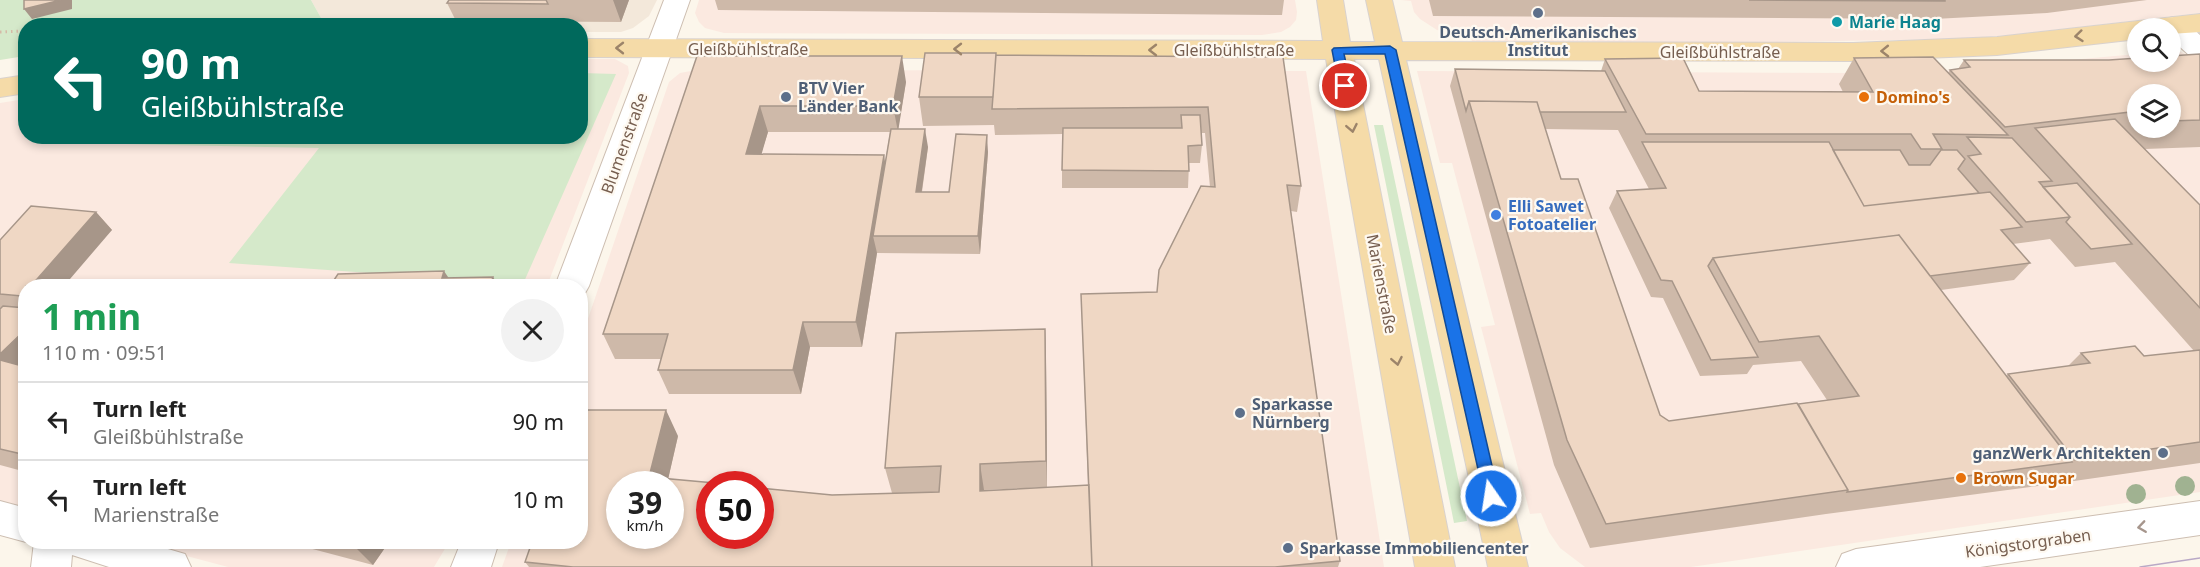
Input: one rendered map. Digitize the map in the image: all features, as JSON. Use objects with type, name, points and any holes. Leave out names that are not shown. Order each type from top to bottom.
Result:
[{"type":"main road","name":"Marienstraße","points":[[1330,0],[1435,567]]},
{"type":"main road","points":[[1379,0],[1508,567]]},
{"type":"main road","points":[[2181,25],[2200,23]]},
{"type":"main road","name":"Gleißbühlstraße","points":[[588,48],[1753,52],[1912,50],[1997,46],[2127,31]]},
{"type":"main road","points":[[0,88],[18,85]]},
{"type":"street","name":"Blumenstraße","points":[[575,279],[677,0]]},
{"type":"street","points":[[2181,39],[2200,50]]},
{"type":"street","points":[[0,518],[18,523]]},
{"type":"street","name":"Königstorgraben","points":[[1856,567],[2200,518]]},
{"type":"street","points":[[51,567],[52,549]]},
{"type":"street","points":[[108,549],[171,567]]},
{"type":"street","points":[[471,567],[477,549]]},
{"type":"path","points":[[0,32],[18,31]]},
{"type":"shaded area","points":[[311,0],[657,0],[649,16],[633,28],[621,32],[588,32],[588,18],[321,18]]},
{"type":"shaded area","points":[[699,0],[1295,0],[1297,12],[1296,20],[1290,27],[1281,32],[1262,35],[724,33],[705,28],[699,22],[695,13]]},
{"type":"shaded area","points":[[1401,0],[2200,0],[2200,13],[2157,18],[2127,18],[2127,21],[1956,39],[1727,43],[1472,41],[1470,36],[1437,30],[1420,19],[1414,12],[1411,1]]},
{"type":"shaded area","points":[[2181,52],[2200,60],[2200,492],[1691,567],[1585,567],[1560,548],[1549,532],[1541,513],[1530,514],[1481,327],[1495,325],[1452,163],[1440,163],[1417,71],[1861,73],[1959,70],[2127,55],[2127,72],[2181,72]]},
{"type":"shaded area","points":[[588,59],[615,59],[628,66],[629,73],[550,279],[18,279],[18,509],[0,504],[0,103],[18,100],[18,144],[588,144]]},
{"type":"shaded area","points":[[696,70],[1306,71],[1384,567],[502,567],[508,549],[588,549],[588,319],[669,82],[680,73]]},
{"type":"shaded area","points":[[160,549],[445,549],[434,567],[228,567]]},
{"type":"green space","points":[[0,0],[311,0],[321,18],[18,18],[18,57],[0,60]]},
{"type":"green space","points":[[588,73],[616,74],[588,137]]},
{"type":"green space","points":[[1374,125],[1383,125],[1467,521],[1454,523]]},
{"type":"green space","points":[[125,144],[585,144],[525,279],[453,279],[229,263],[319,148]]},
{"type":"building","points":[[24,0],[61,0],[24,9]]},
{"type":"building","points":[[449,0],[546,0],[548,4],[447,3]]},
{"type":"building","points":[[1749,0],[1945,0],[1945,1]]},
{"type":"building","points":[[925,53],[996,53],[993,97],[919,97]]},
{"type":"building","points":[[2200,54],[2200,120],[2181,121],[2181,84],[2127,84],[2127,112],[2005,127],[1950,70],[1970,67],[1964,60],[2127,59],[2127,72],[2181,72],[2181,55]]},
{"type":"building","points":[[996,55],[1283,57],[1301,186],[1287,185],[1340,561],[1275,567],[1092,567],[1081,294],[1157,292],[1159,270],[1201,186],[1215,187],[1208,107],[992,109]]},
{"type":"building","points":[[697,56],[902,56],[893,106],[760,106],[746,154],[884,155],[856,322],[803,322],[793,370],[658,370],[668,334],[603,334]]},
{"type":"building","points":[[1933,57],[2008,135],[1933,134],[1942,149],[1921,149],[1911,134],[1646,134],[1605,59],[1683,58],[1699,91],[1873,92],[1854,58]]},
{"type":"building","points":[[1455,69],[1605,71],[1626,112],[1540,112],[1537,102],[1469,101],[1466,111]]},
{"type":"building","points":[[1469,101],[1537,102],[1561,179],[1578,179],[1660,415],[1669,421],[1797,403],[1848,490],[1606,524],[1567,440]]},
{"type":"building","points":[[1181,115],[1200,115],[1202,145],[1188,146],[1189,171],[1062,170],[1063,128],[1182,128]]},
{"type":"building","points":[[2115,119],[2127,131],[2127,138],[2134,138],[2200,205],[2200,308],[2035,128]]},
{"type":"building","points":[[891,129],[925,129],[916,192],[949,192],[956,134],[987,135],[978,236],[873,236]]},
{"type":"building","points":[[1967,137],[2012,138],[2052,181],[2039,182],[2070,217],[2026,222],[1968,156],[1981,154]]},
{"type":"building","points":[[1642,142],[1829,142],[1864,206],[1990,192],[2022,227],[2001,230],[2030,263],[1930,276],[1899,235],[1713,258],[1708,266],[1758,357],[1711,360],[1672,281],[1661,280],[1617,191],[1666,188]]},
{"type":"building","points":[[1833,150],[1900,150],[1909,165],[1930,165],[1941,150],[1957,150],[1965,159],[1958,169],[1979,193],[1864,206]]},
{"type":"building","points":[[2077,183],[2132,244],[2091,249],[2066,222],[2070,217],[2043,187]]},
{"type":"building","points":[[31,206],[96,212],[37,279],[18,279],[18,296],[0,294],[0,240]]},
{"type":"building","points":[[1899,235],[2072,462],[1847,492],[1848,490],[1798,404],[1859,396],[1819,336],[1759,342],[1713,258]]},
{"type":"building","points":[[444,271],[442,278],[493,277],[492,279],[335,279],[338,274]]},
{"type":"building","points":[[3,306],[18,307],[18,337],[0,354],[0,309]]},
{"type":"building","points":[[1045,329],[1046,461],[980,464],[980,491],[1089,485],[1092,567],[573,567],[525,562],[530,549],[588,549],[588,410],[666,410],[651,471],[606,471],[606,549],[684,549],[684,480],[696,481],[696,549],[774,549],[774,489],[832,495],[939,492],[941,466],[885,468],[896,333]]},
{"type":"building","points":[[2135,346],[2144,356],[2200,350],[2200,442],[2075,460],[2008,374],[2090,363],[2081,353]]},
{"type":"building","points":[[0,360],[18,365],[18,453],[0,449]]},
{"type":"tram line","points":[[2140,567],[2200,558]]},
{"type":"place","name":"Deutsch-Amerikanisches Institut","points":[[1538,13]]},
{"type":"place","name":"Marie Haag","points":[[1837,22]]},
{"type":"place","name":"BTV Vier Länder Bank","points":[[786,97]]},
{"type":"place","name":"Domino's","points":[[1864,97]]},
{"type":"place","name":"Elli Sawet Fotoatelier","points":[[1496,215]]},
{"type":"place","name":"Sparkasse Nürnberg","points":[[1240,413]]},
{"type":"place","name":"ganzWerk Architekten","points":[[2163,453]]},
{"type":"place","name":"Brown Sugar","points":[[1961,478]]},
{"type":"place","name":"Sparkasse Immobiliencenter","points":[[1288,548]]},
{"type":"route","points":[[1345,86],[1338,50],[1390,50],[1491,496]]}]
